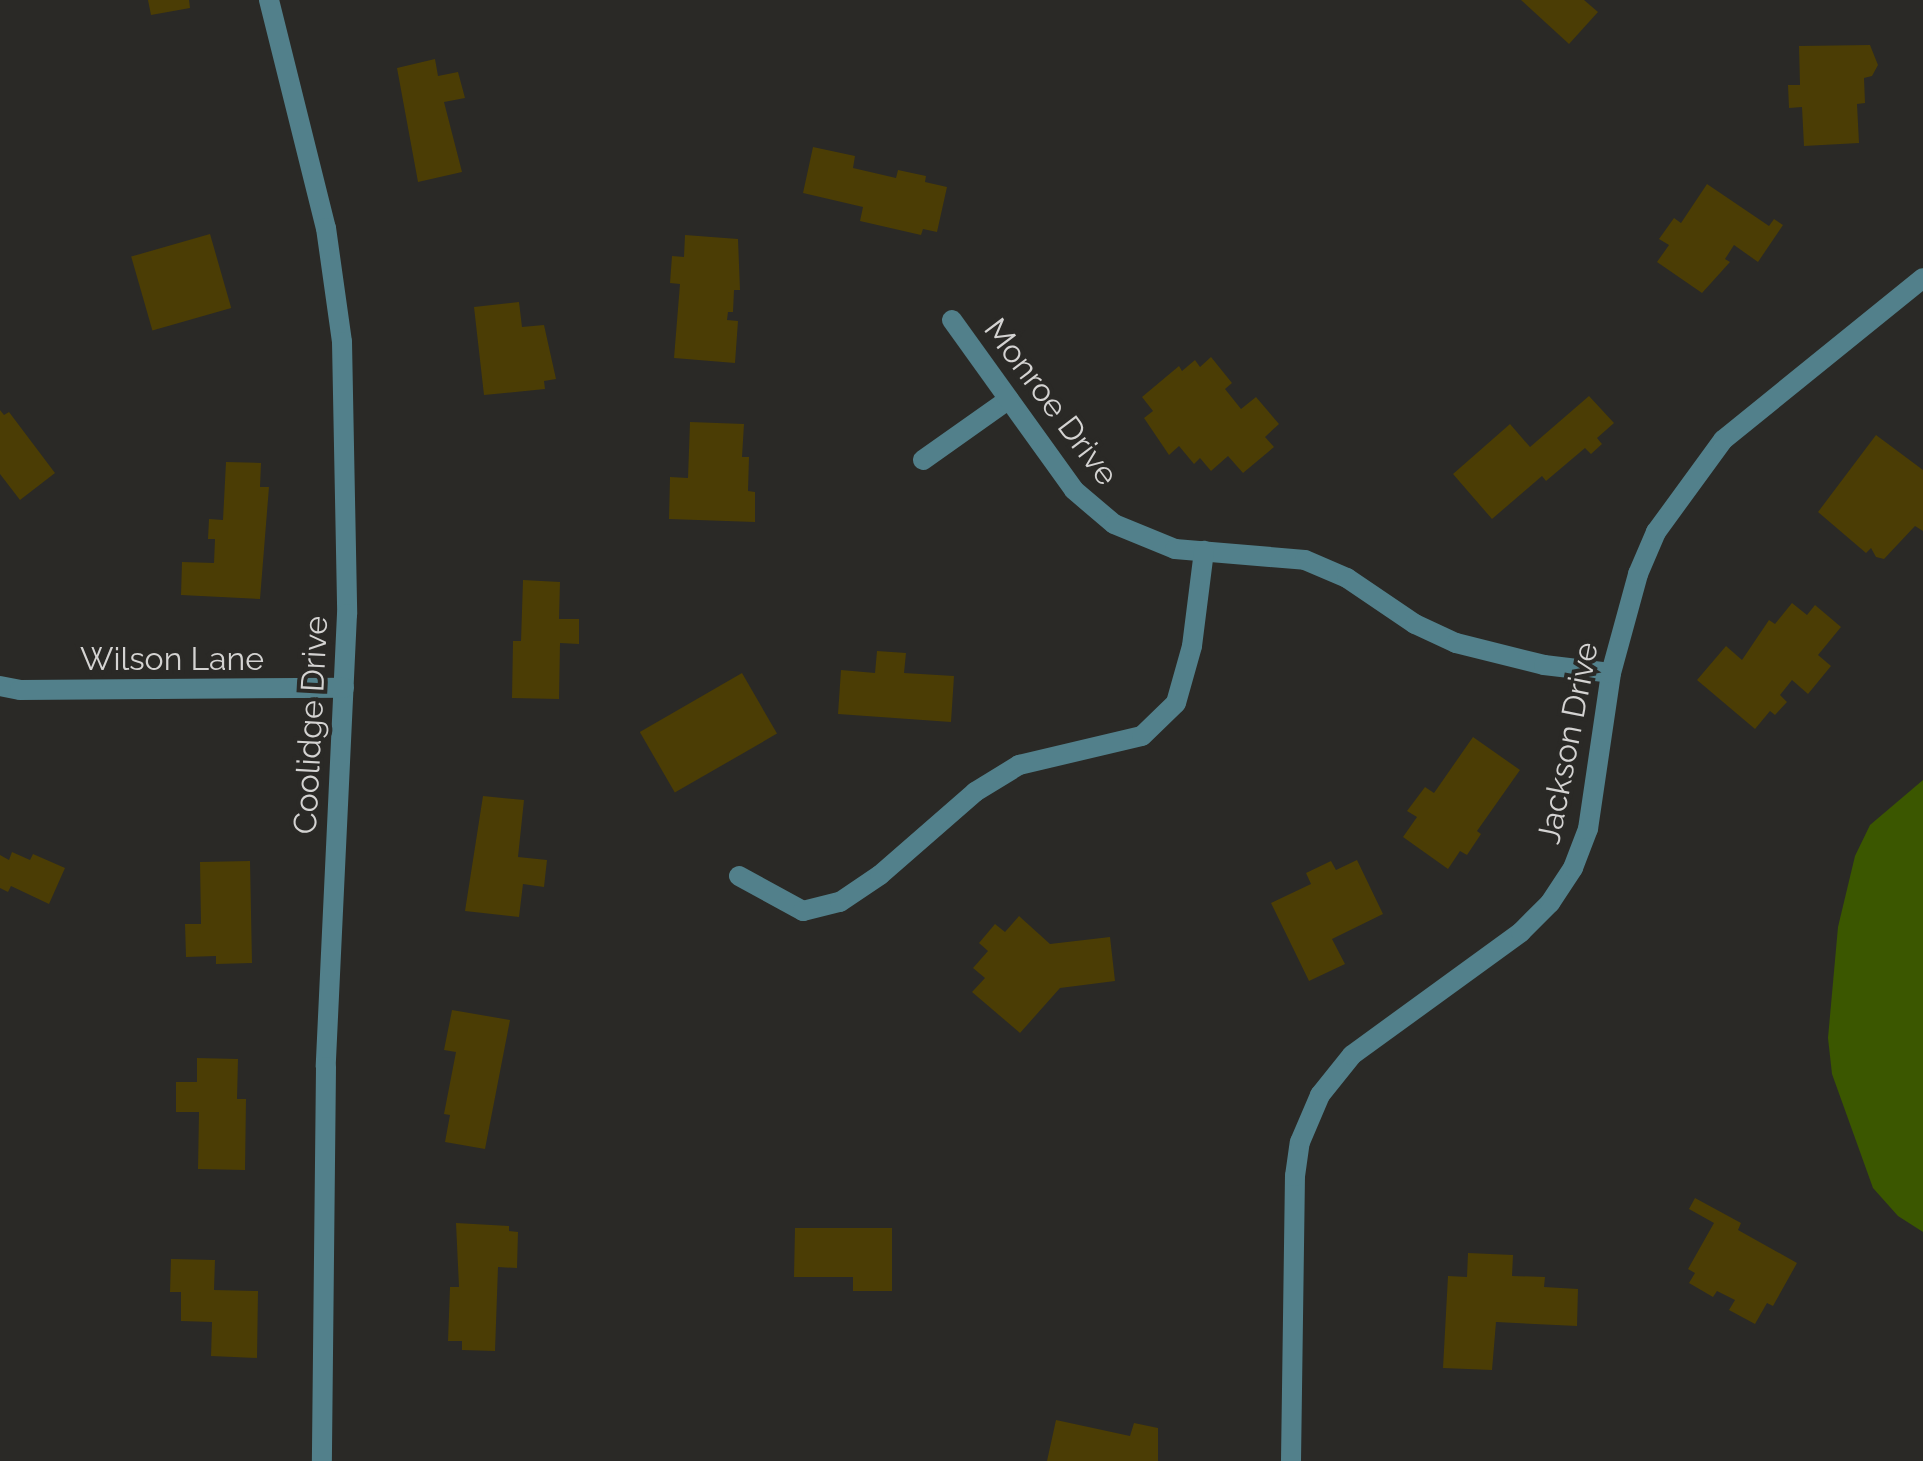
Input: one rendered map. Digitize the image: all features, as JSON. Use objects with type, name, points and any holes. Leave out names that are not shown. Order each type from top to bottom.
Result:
[{"type":"street","name":"Coolidge Drive","points":[[269,0],[339,300],[347,614],[326,1067],[322,1461]]},
{"type":"street","name":"Jackson Drive","points":[[1291,1461],[1295,1176],[1300,1142],[1312,1110],[1352,1055],[1522,932],[1562,886],[1588,830],[1611,674],[1656,532],[1695,474],[1759,408],[1923,278]]},
{"type":"street","name":"Monroe Drive","points":[[952,320],[1090,508],[1138,536],[1174,549],[1305,560],[1347,578],[1415,624],[1456,644],[1611,674]]},
{"type":"street","points":[[923,460],[1008,399]]},
{"type":"street","points":[[739,876],[803,910],[840,902],[880,876],[975,792],[1019,765],[1142,736],[1176,703],[1192,646],[1204,550]]},
{"type":"street","name":"Wilson Lane","points":[[0,686],[20,690],[344,688]]},
{"type":"green space","points":[[1923,780],[1923,1232],[1898,1216],[1873,1188],[1832,1074],[1828,1038],[1838,927],[1855,856],[1870,825]]},
{"type":"building","points":[[148,0],[189,0],[190,8],[151,15]]},
{"type":"building","points":[[1521,0],[1584,0],[1598,12],[1569,44]]},
{"type":"building","points":[[1870,45],[1878,65],[1872,76],[1864,78],[1865,103],[1857,104],[1859,143],[1804,146],[1802,107],[1789,108],[1788,85],[1800,85],[1799,46]]},
{"type":"building","points":[[435,59],[438,76],[458,72],[465,98],[444,102],[462,172],[418,182],[397,68]]},
{"type":"building","points":[[813,147],[855,156],[853,168],[896,178],[898,170],[926,176],[925,182],[947,187],[937,232],[923,229],[921,235],[860,221],[863,207],[803,193]]},
{"type":"building","points":[[1707,184],[1769,226],[1774,219],[1783,225],[1758,262],[1734,245],[1725,259],[1730,262],[1702,293],[1657,262],[1669,245],[1659,239],[1674,218],[1681,223]]},
{"type":"building","points":[[210,234],[231,308],[152,331],[131,257]]},
{"type":"building","points":[[685,235],[738,239],[740,290],[734,290],[733,312],[728,312],[727,320],[738,321],[735,363],[674,358],[680,284],[670,283],[672,256],[684,257]]},
{"type":"building","points":[[519,302],[522,327],[544,325],[556,379],[544,381],[545,389],[484,395],[474,307]]},
{"type":"building","points":[[1211,357],[1232,383],[1225,389],[1241,409],[1256,397],[1279,424],[1265,437],[1274,447],[1243,473],[1228,456],[1211,471],[1200,458],[1194,464],[1179,446],[1169,455],[1144,418],[1153,411],[1142,397],[1179,366],[1182,371],[1195,360],[1200,367]]},
{"type":"building","points":[[1589,396],[1614,423],[1597,438],[1602,444],[1591,454],[1585,448],[1546,481],[1542,476],[1492,519],[1453,474],[1510,424],[1530,447]]},
{"type":"building","points":[[0,410],[4,415],[9,412],[55,473],[20,500],[0,474]]},
{"type":"building","points":[[690,422],[744,424],[742,457],[749,457],[748,491],[755,492],[755,522],[669,519],[670,477],[688,478]]},
{"type":"building","points":[[1876,435],[1923,470],[1923,531],[1915,526],[1884,559],[1876,557],[1871,548],[1866,553],[1818,512]]},
{"type":"building","points":[[226,462],[261,463],[260,487],[269,487],[260,599],[181,595],[182,562],[214,563],[215,539],[208,539],[209,519],[223,520]]},
{"type":"building","points":[[523,580],[560,582],[559,619],[579,619],[579,644],[560,643],[559,699],[512,698],[513,641],[521,641]]},
{"type":"building","points":[[1792,603],[1807,615],[1815,605],[1841,627],[1818,655],[1831,666],[1808,694],[1792,680],[1780,695],[1787,702],[1775,715],[1770,711],[1755,729],[1697,680],[1726,646],[1742,660],[1769,620],[1775,624]]},
{"type":"building","points":[[877,651],[906,653],[904,673],[954,676],[951,722],[838,714],[841,670],[875,673]]},
{"type":"building","points":[[742,673],[777,734],[675,793],[640,732]]},
{"type":"building","points":[[1473,737],[1520,770],[1477,831],[1481,834],[1467,855],[1460,851],[1448,869],[1403,837],[1417,817],[1407,811],[1425,787],[1434,793]]},
{"type":"building","points":[[483,796],[524,800],[518,857],[547,860],[544,887],[523,884],[519,917],[465,911]]},
{"type":"building","points":[[12,852],[30,860],[33,854],[65,868],[49,904],[11,886],[8,892],[0,888],[0,855],[9,860]]},
{"type":"building","points":[[1357,860],[1383,914],[1332,939],[1345,964],[1309,981],[1271,903],[1311,884],[1306,873],[1331,861],[1336,870]]},
{"type":"building","points":[[250,861],[252,963],[216,964],[216,956],[186,957],[185,924],[201,924],[200,862]]},
{"type":"building","points":[[1019,916],[1050,944],[1110,937],[1115,981],[1060,988],[1020,1033],[972,992],[985,978],[973,968],[988,951],[979,943],[995,924],[1005,932]]},
{"type":"building","points":[[452,1010],[510,1020],[485,1149],[445,1142],[450,1115],[444,1114],[456,1052],[444,1050]]},
{"type":"building","points":[[197,1058],[238,1059],[237,1099],[246,1099],[245,1170],[198,1169],[199,1112],[176,1112],[176,1082],[197,1082]]},
{"type":"building","points":[[1695,1198],[1741,1223],[1738,1230],[1797,1263],[1773,1306],[1767,1303],[1755,1324],[1729,1310],[1735,1300],[1717,1291],[1713,1297],[1689,1283],[1695,1273],[1688,1269],[1714,1223],[1689,1209]]},
{"type":"building","points":[[456,1223],[509,1226],[509,1231],[518,1232],[517,1268],[498,1267],[495,1351],[462,1350],[462,1341],[448,1341],[450,1287],[459,1287]]},
{"type":"building","points":[[795,1228],[892,1228],[892,1291],[853,1291],[853,1277],[794,1277]]},
{"type":"building","points":[[1468,1253],[1513,1255],[1512,1276],[1545,1277],[1544,1287],[1578,1289],[1577,1326],[1496,1322],[1492,1370],[1443,1368],[1448,1276],[1467,1277]]},
{"type":"building","points":[[171,1259],[215,1260],[214,1290],[258,1291],[257,1358],[211,1356],[212,1322],[181,1321],[181,1292],[170,1292]]},
{"type":"building","points":[[1056,1420],[1130,1436],[1134,1423],[1158,1428],[1158,1461],[1047,1461]]}]
